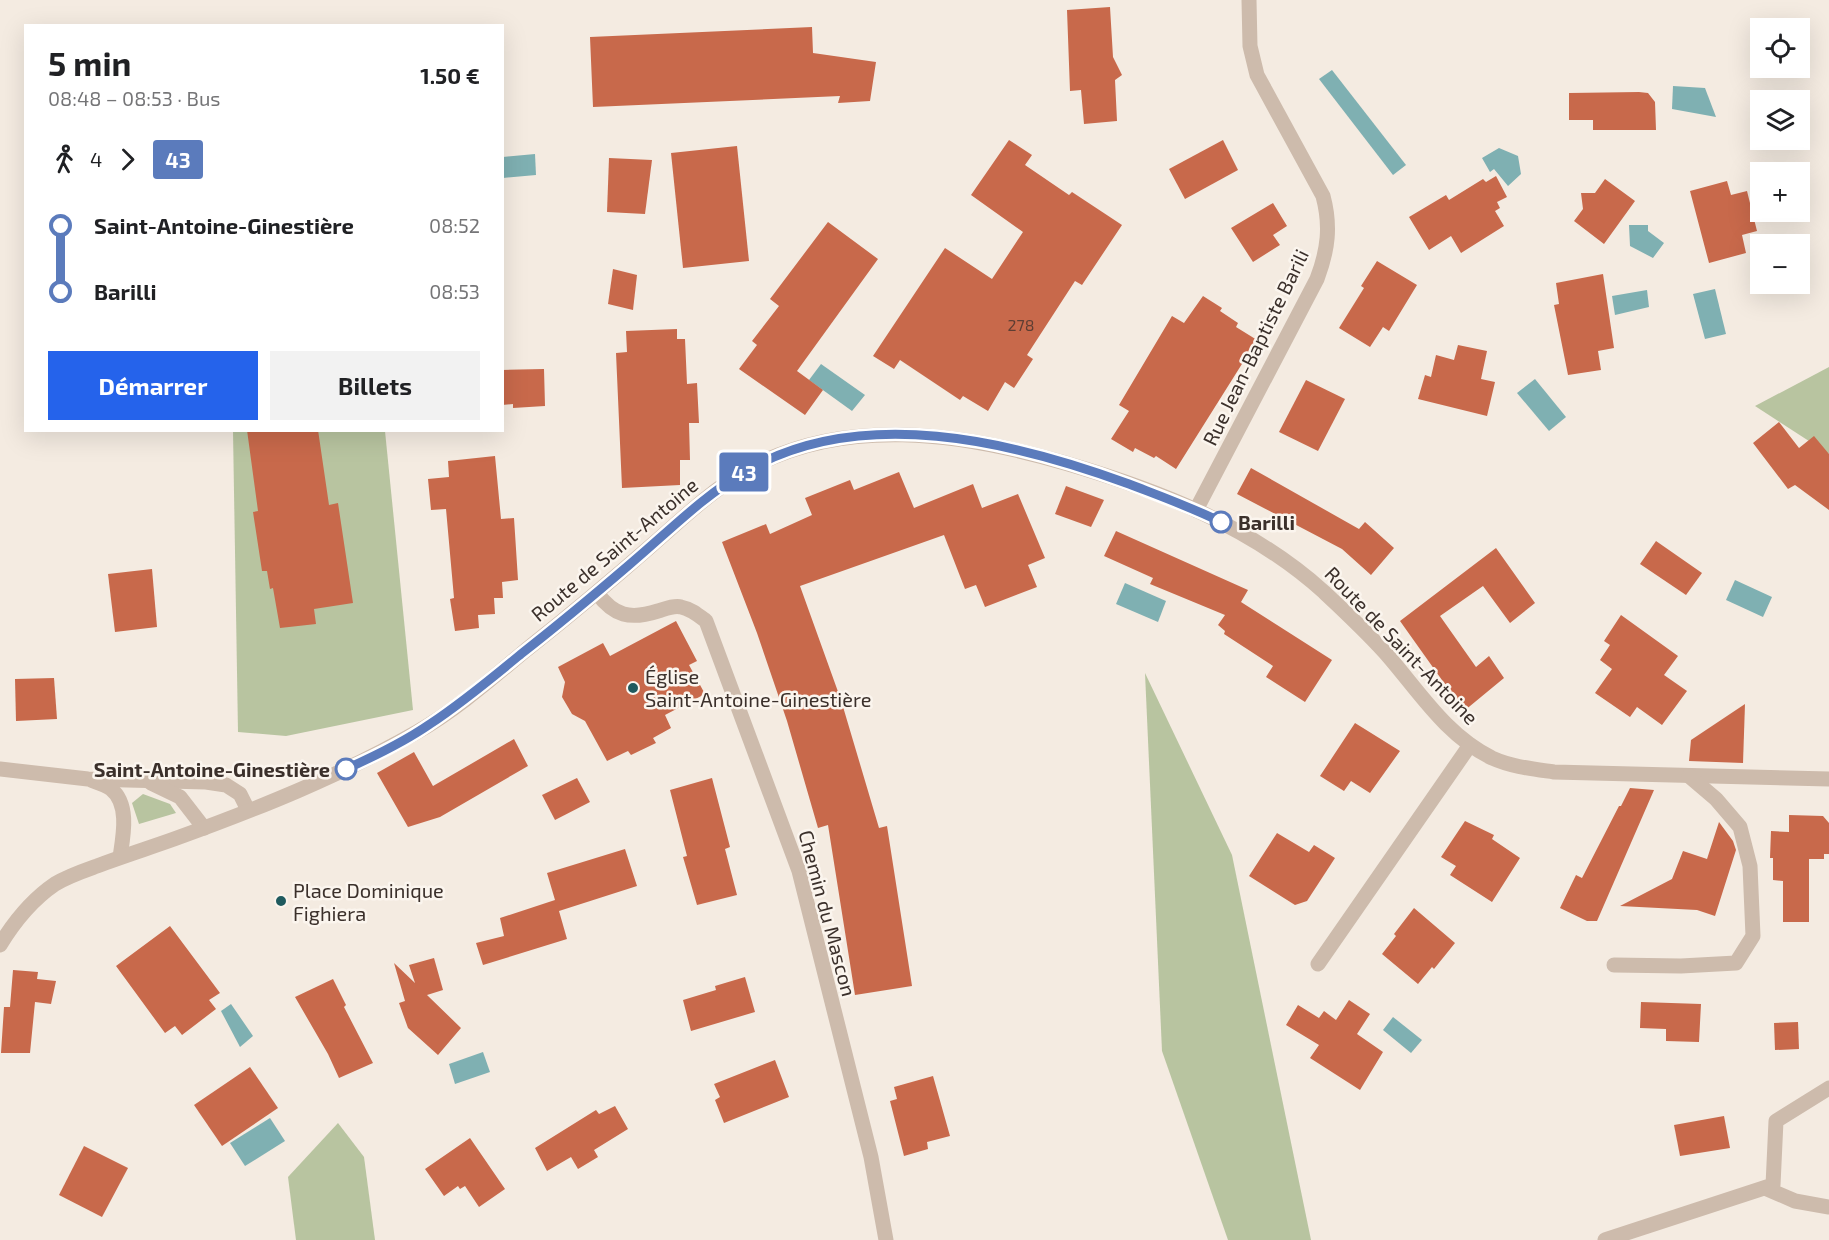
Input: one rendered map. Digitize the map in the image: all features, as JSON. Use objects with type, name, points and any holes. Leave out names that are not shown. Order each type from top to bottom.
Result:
[{"type":"street","name":"Rue Jean-Baptiste Barili","points":[[1196,510],[1317,279],[1325,257],[1328,216],[1323,196],[1257,75],[1250,46],[1249,0]]},
{"type":"street","name":"Route de Saint-Antoine","points":[[0,945],[34,902],[55,884],[120,857],[204,828],[341,772],[429,725],[478,689],[597,593],[715,491],[747,470],[774,457],[814,443],[852,437],[892,435],[972,440],[1034,454],[1094,472],[1196,510],[1265,546],[1302,573],[1387,654],[1446,724],[1470,746],[1494,759],[1519,768],[1554,772],[1829,779]]},
{"type":"street","name":"Chemin du Mascon","points":[[597,593],[606,605],[618,614],[629,616],[648,614],[680,606],[706,621],[799,871],[871,1157],[885,1240]]},
{"type":"street","points":[[1318,964],[1470,746]]},
{"type":"street","points":[[0,769],[88,778],[226,784],[240,794],[249,810]]},
{"type":"street","points":[[1614,964],[1681,966],[1736,963],[1753,936],[1750,866],[1740,827],[1716,799],[1689,776]]},
{"type":"street","points":[[88,778],[110,788],[118,797],[124,829],[120,857]]},
{"type":"street","points":[[146,780],[180,797],[204,828]]},
{"type":"street","points":[[1605,1240],[1773,1185],[1776,1121],[1829,1088]]},
{"type":"street","points":[[1765,1188],[1795,1201],[1829,1207]]},
{"type":"green space","points":[[1829,367],[1829,454],[1755,406]]},
{"type":"green space","points":[[233,432],[385,432],[413,710],[286,736],[238,732]]},
{"type":"green space","points":[[1145,673],[1232,855],[1311,1240],[1228,1240],[1162,1051]]},
{"type":"green space","points":[[143,794],[170,804],[176,813],[139,824],[132,803]]},
{"type":"green space","points":[[338,1123],[364,1157],[375,1240],[296,1240],[288,1177]]},
{"type":"water","points":[[1332,70],[1406,165],[1393,175],[1319,79]]},
{"type":"water","points":[[1673,86],[1705,88],[1716,117],[1672,109]]},
{"type":"water","points":[[1499,148],[1518,156],[1521,174],[1508,186],[1494,169],[1490,172],[1482,158]]},
{"type":"water","points":[[535,154],[536,175],[504,178],[504,157]]},
{"type":"water","points":[[1629,225],[1648,225],[1648,231],[1664,243],[1653,258],[1630,246]]},
{"type":"water","points":[[1715,289],[1726,334],[1705,339],[1693,294]]},
{"type":"water","points":[[1647,290],[1649,307],[1615,315],[1612,296]]},
{"type":"water","points":[[821,364],[865,395],[852,411],[809,380]]},
{"type":"water","points":[[1535,379],[1566,417],[1549,431],[1517,393]]},
{"type":"water","points":[[1735,580],[1772,597],[1763,617],[1726,600]]},
{"type":"water","points":[[1125,583],[1166,601],[1158,622],[1116,604]]},
{"type":"water","points":[[231,1004],[253,1036],[240,1047],[221,1011]]},
{"type":"water","points":[[1393,1017],[1422,1040],[1411,1053],[1383,1030]]},
{"type":"water","points":[[483,1052],[490,1072],[455,1084],[449,1064]]},
{"type":"water","points":[[270,1118],[285,1141],[245,1166],[230,1143]]},
{"type":"building","points":[[1110,7],[1113,57],[1122,75],[1115,80],[1117,121],[1084,124],[1081,90],[1070,91],[1067,10]]},
{"type":"building","points":[[812,27],[813,53],[876,62],[870,101],[838,103],[840,96],[593,107],[590,37]]},
{"type":"building","points":[[1569,93],[1648,93],[1655,102],[1656,130],[1593,130],[1593,120],[1569,120]]},
{"type":"building","points":[[1009,140],[1032,155],[1025,165],[1069,195],[1072,192],[1122,225],[1082,285],[1075,281],[1027,355],[1033,359],[1014,388],[1005,382],[988,411],[963,396],[960,400],[900,360],[894,369],[873,356],[945,248],[992,279],[1023,232],[971,195]]},
{"type":"building","points":[[1223,140],[1238,170],[1185,199],[1169,169]]},
{"type":"building","points":[[737,146],[749,261],[683,268],[671,153]]},
{"type":"building","points":[[609,158],[652,160],[645,214],[607,212]]},
{"type":"building","points":[[1496,176],[1507,197],[1497,202],[1500,208],[1495,211],[1504,226],[1461,253],[1451,236],[1429,250],[1409,217],[1446,195],[1449,200],[1483,179],[1486,182]]},
{"type":"building","points":[[1605,179],[1635,201],[1604,244],[1574,221],[1583,209],[1581,193],[1595,193]]},
{"type":"building","points":[[1727,181],[1731,195],[1747,191],[1750,203],[1750,222],[1755,222],[1757,231],[1742,235],[1746,253],[1709,263],[1690,191]]},
{"type":"building","points":[[1273,203],[1287,226],[1273,235],[1280,245],[1253,262],[1231,228]]},
{"type":"building","points":[[828,222],[878,259],[797,371],[823,390],[805,415],[739,369],[757,345],[752,341],[779,306],[770,299]]},
{"type":"building","points":[[1377,261],[1417,285],[1389,331],[1383,327],[1370,347],[1339,328],[1364,288],[1361,286]]},
{"type":"building","points":[[613,269],[637,275],[633,310],[608,304]]},
{"type":"building","points":[[1603,274],[1614,348],[1598,351],[1601,370],[1568,375],[1554,305],[1559,304],[1556,283]]},
{"type":"building","points":[[1203,296],[1222,308],[1220,311],[1238,323],[1236,327],[1257,340],[1176,469],[1156,456],[1154,458],[1135,448],[1133,452],[1111,439],[1129,411],[1119,405],[1172,316],[1184,323]]},
{"type":"building","points":[[677,329],[677,339],[685,339],[687,384],[697,383],[699,423],[689,423],[690,460],[680,460],[680,485],[622,488],[616,353],[627,352],[626,331]]},
{"type":"building","points":[[1458,345],[1487,351],[1481,379],[1495,382],[1487,416],[1418,399],[1425,375],[1431,377],[1436,355],[1454,360]]},
{"type":"building","points":[[544,369],[545,406],[513,408],[513,404],[504,405],[504,370]]},
{"type":"building","points":[[1306,380],[1345,399],[1318,451],[1279,432]]},
{"type":"building","points":[[1779,422],[1799,448],[1814,436],[1829,454],[1829,510],[1795,485],[1788,489],[1753,443]]},
{"type":"building","points":[[247,432],[318,432],[329,505],[338,503],[353,603],[314,609],[316,624],[280,628],[273,588],[270,589],[267,571],[262,571],[253,512],[258,511]]},
{"type":"building","points":[[495,456],[501,519],[514,518],[518,580],[502,582],[503,598],[494,598],[495,614],[478,615],[479,628],[455,631],[450,599],[454,598],[446,509],[431,510],[428,479],[449,477],[448,461]]},
{"type":"building","points":[[1251,468],[1359,529],[1365,522],[1394,548],[1371,575],[1342,549],[1237,494]]},
{"type":"building","points":[[899,472],[914,508],[973,484],[982,508],[1018,494],[1045,558],[1028,565],[1037,587],[985,607],[976,585],[965,589],[944,535],[800,586],[841,700],[879,828],[887,826],[912,986],[855,995],[828,825],[818,828],[787,721],[757,633],[722,542],[766,524],[770,534],[812,515],[805,498],[850,480],[854,490]]},
{"type":"building","points":[[1066,486],[1104,500],[1091,527],[1055,514]]},
{"type":"building","points":[[1116,531],[1248,590],[1241,602],[1332,660],[1305,702],[1266,677],[1273,666],[1224,634],[1225,631],[1218,625],[1225,615],[1150,584],[1153,578],[1104,556]]},
{"type":"building","points":[[1656,541],[1702,573],[1686,595],[1640,564]]},
{"type":"building","points":[[1496,548],[1535,603],[1510,623],[1483,586],[1440,616],[1476,667],[1489,656],[1504,678],[1464,711],[1400,621]]},
{"type":"building","points":[[152,569],[157,627],[115,632],[108,574]]},
{"type":"building","points":[[1621,615],[1678,656],[1664,675],[1687,691],[1662,725],[1637,707],[1630,717],[1595,693],[1612,669],[1600,660],[1610,645],[1604,641]]},
{"type":"building","name":"Église Saint-Antoine-Ginestière","points":[[676,621],[697,661],[689,665],[705,694],[665,715],[671,728],[653,738],[656,743],[631,755],[628,751],[607,761],[585,721],[572,714],[562,697],[565,682],[558,667],[603,643],[610,656]]},
{"type":"building","points":[[54,678],[57,719],[16,721],[15,679]]},
{"type":"building","points":[[1745,704],[1743,763],[1689,761],[1691,740]]},
{"type":"building","points":[[1355,723],[1400,751],[1370,793],[1351,781],[1344,791],[1320,776]]},
{"type":"building","points":[[514,739],[528,766],[440,817],[408,827],[377,773],[414,752],[433,786]]},
{"type":"building","points":[[577,778],[590,802],[555,820],[542,795]]},
{"type":"building","points":[[712,778],[730,847],[725,849],[737,895],[697,905],[683,857],[687,856],[670,790]]},
{"type":"building","points":[[1630,788],[1654,790],[1597,921],[1587,921],[1560,908],[1576,875],[1582,878]]},
{"type":"building","points":[[1789,815],[1823,816],[1829,823],[1829,854],[1824,854],[1824,859],[1809,859],[1809,922],[1783,922],[1783,881],[1773,880],[1773,858],[1770,858],[1771,831],[1789,832]]},
{"type":"building","points":[[1465,821],[1494,835],[1492,839],[1520,858],[1492,902],[1450,875],[1456,866],[1441,857]]},
{"type":"building","points":[[1719,822],[1733,841],[1736,850],[1715,916],[1697,910],[1620,906],[1672,879],[1683,851],[1707,859]]},
{"type":"building","points":[[1277,833],[1309,852],[1314,845],[1335,858],[1307,901],[1295,905],[1249,876]]},
{"type":"building","points":[[625,849],[637,886],[559,911],[567,939],[483,965],[476,943],[504,936],[500,918],[555,900],[547,873]]},
{"type":"building","points":[[1414,908],[1455,943],[1434,969],[1432,967],[1418,984],[1382,954]]},
{"type":"building","points":[[170,926],[220,993],[209,1000],[216,1009],[182,1035],[175,1026],[165,1033],[116,966]]},
{"type":"building","points":[[434,958],[443,990],[427,995],[461,1028],[438,1055],[408,1028],[399,1003],[405,1001],[394,963],[415,983],[409,965]]},
{"type":"building","points":[[13,970],[38,972],[37,979],[56,981],[51,1004],[35,1002],[30,1053],[1,1053],[4,1007],[10,1007]]},
{"type":"building","points":[[745,977],[755,1012],[691,1031],[683,1000],[716,990],[715,986]]},
{"type":"building","points":[[333,979],[346,1005],[344,1007],[373,1063],[339,1078],[295,997]]},
{"type":"building","points":[[1349,1000],[1370,1014],[1357,1034],[1383,1052],[1360,1090],[1310,1058],[1319,1045],[1286,1025],[1298,1005],[1319,1018],[1324,1011],[1336,1020]]},
{"type":"building","points":[[1641,1002],[1701,1004],[1699,1042],[1666,1041],[1666,1029],[1640,1028]]},
{"type":"building","points":[[1798,1022],[1799,1049],[1775,1050],[1774,1023]]},
{"type":"building","points":[[775,1060],[789,1097],[724,1123],[715,1100],[720,1097],[714,1084]]},
{"type":"building","points":[[250,1067],[278,1108],[222,1146],[194,1105]]},
{"type":"building","points":[[933,1076],[950,1136],[927,1142],[928,1149],[904,1156],[890,1101],[897,1099],[894,1087]]},
{"type":"building","points":[[615,1106],[628,1129],[594,1150],[598,1157],[578,1169],[571,1157],[547,1171],[535,1148],[596,1110],[599,1114]]},
{"type":"building","points":[[1724,1116],[1730,1148],[1680,1156],[1674,1125]]},
{"type":"building","points":[[470,1138],[505,1189],[479,1207],[465,1186],[460,1189],[458,1186],[444,1196],[425,1169]]},
{"type":"building","points":[[84,1146],[128,1168],[102,1217],[59,1195]]},
{"type":"bus line","name":"43","points":[[346,769],[429,725],[478,689],[597,593],[715,491],[747,470],[774,457],[814,443],[852,437],[892,435],[972,440],[1034,454],[1094,472],[1196,510],[1221,522]]},
{"type":"place","name":"Barilli","points":[[1221,522]]},
{"type":"place","name":"Église Saint-Antoine-Ginestière","points":[[633,688]]},
{"type":"place","name":"Saint-Antoine-Ginestière","points":[[346,769]]},
{"type":"place","name":"Place Dominique Fighiera","points":[[281,901]]}]
